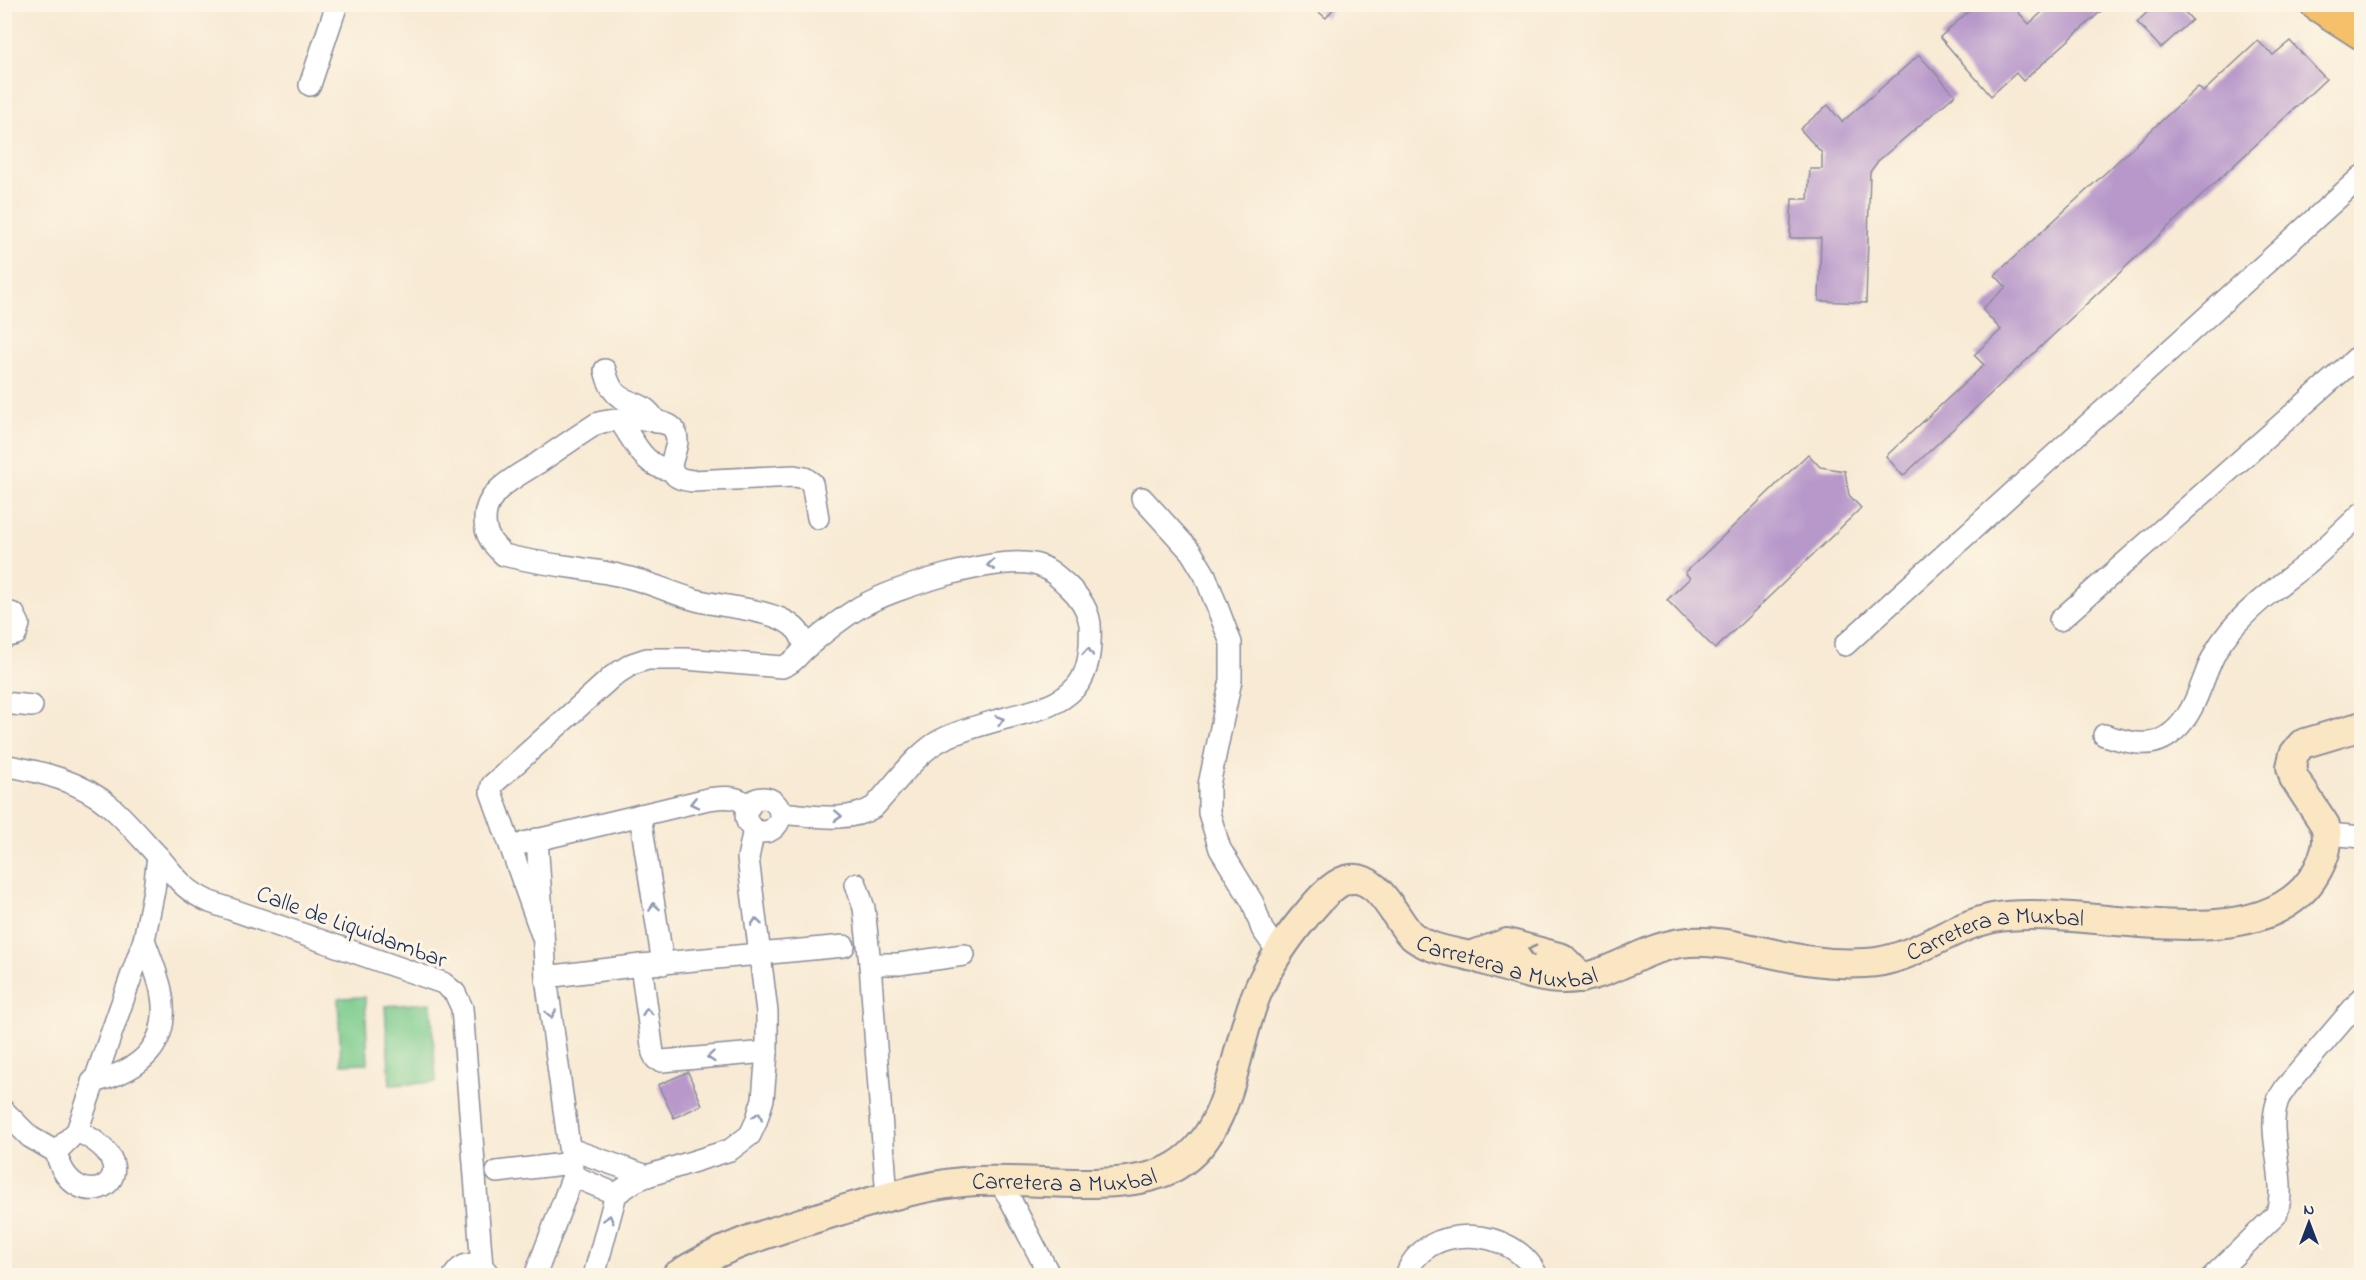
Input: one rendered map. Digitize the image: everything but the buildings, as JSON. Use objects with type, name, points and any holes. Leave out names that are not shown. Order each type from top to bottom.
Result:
[{"type":"highway","points":[[2317,4],[2361,33]]},
{"type":"street","points":[[310,86],[338,4]]},
{"type":"street","points":[[1845,645],[2361,176]]},
{"type":"street","points":[[2060,620],[2361,353]]},
{"type":"street","points":[[605,370],[613,392],[621,400],[641,405],[650,411],[656,422]]},
{"type":"street","points":[[804,650],[804,641],[794,627],[767,614],[697,601],[624,576],[504,555],[494,546],[485,527],[485,511],[492,496],[507,482],[596,424],[608,420],[667,424],[675,430],[677,440],[671,469],[674,474],[693,481],[805,478],[812,483],[818,518]]},
{"type":"street","points":[[620,421],[649,462],[656,467],[671,469]]},
{"type":"street","points":[[1142,498],[1191,552],[1205,575],[1231,643],[1231,680],[1209,785],[1209,813],[1220,849],[1253,903],[1262,929],[1278,952]]},
{"type":"street","points":[[2104,735],[2129,743],[2145,744],[2159,742],[2173,733],[2193,706],[2214,653],[2231,629],[2257,602],[2308,562],[2361,513]]},
{"type":"street","points":[[542,935],[490,792],[492,785],[613,676],[632,663],[647,659],[685,659],[782,668],[859,608],[898,589],[981,567],[1021,562],[1048,568],[1073,590],[1082,603],[1090,622],[1086,671],[1074,690],[1061,700],[1042,710],[1005,718],[940,740],[920,757],[874,807],[865,813],[846,817],[780,813]]},
{"type":"street","points":[[4,611],[14,614],[20,624],[16,634],[4,637]]},
{"type":"street","points":[[4,703],[32,706]]},
{"type":"street","points":[[2361,726],[2302,744],[2294,754],[2291,767],[2294,778],[2320,815],[2328,834],[2361,837]]},
{"type":"street","name":"Calle de Liquidambar","points":[[4,765],[37,771],[65,780],[111,807],[191,894],[443,983],[455,993],[462,1008],[486,1271]]},
{"type":"street","points":[[511,846],[723,797],[740,799],[750,806]]},
{"type":"street","points":[[767,799],[773,802],[780,813],[778,824],[765,832],[754,829],[747,818],[754,801],[767,799]]},
{"type":"street","points":[[640,815],[663,964]]},
{"type":"street","points":[[594,1275],[616,1194],[647,1176],[730,1150],[750,1135],[763,1099],[767,1052],[767,1012],[748,858],[754,829]]},
{"type":"street","name":"Carretera a Muxbal","points":[[676,1275],[731,1245],[927,1187],[962,1182],[1003,1188],[1101,1183],[1148,1178],[1176,1167],[1200,1147],[1218,1120],[1257,993],[1278,952],[1317,902],[1344,880],[1356,879],[1374,887],[1411,934],[1425,945],[1526,973],[1553,978],[1582,978],[1600,974],[1681,943],[1746,948],[1807,960],[1869,963],[1896,959],[1963,927],[1994,918],[2032,915],[2183,926],[2240,923],[2277,909],[2293,899],[2312,881],[2326,852],[2328,834]]},
{"type":"street","points":[[535,1275],[572,1163],[546,977],[537,839]]},
{"type":"street","points":[[56,1152],[77,1131],[92,1082],[144,940],[158,856]]},
{"type":"street","points":[[856,884],[864,908],[870,964],[887,1198]]},
{"type":"street","points":[[92,1082],[108,1079],[134,1068],[154,1047],[162,1029],[163,1008],[160,989],[144,940]]},
{"type":"street","points":[[546,977],[640,965],[844,946]]},
{"type":"street","points":[[870,964],[964,955]]},
{"type":"street","points":[[640,965],[653,1053],[656,1059],[662,1061],[767,1052]]},
{"type":"street","points":[[2213,1275],[2276,1215],[2280,1203],[2276,1147],[2277,1103],[2286,1087],[2361,998]]},
{"type":"street","points":[[4,1112],[30,1137],[56,1152],[63,1173],[77,1186],[83,1189],[96,1189],[111,1181],[115,1170],[111,1155],[97,1140],[77,1131]]},
{"type":"street","points":[[572,1163],[616,1194]]},
{"type":"street","points":[[497,1172],[572,1163],[647,1176]]},
{"type":"street","points":[[1003,1188],[1050,1275]]},
{"type":"street","points":[[1406,1275],[1415,1257],[1429,1246],[1446,1238],[1466,1234],[1484,1237],[1504,1245],[1526,1260],[1537,1275]]},
{"type":"street","points":[[454,1275],[466,1264],[473,1264],[486,1271]]},
{"type":"green space","points":[[365,997],[368,1063],[341,1064],[338,998]]},
{"type":"green space","points":[[431,1003],[436,1082],[390,1085],[385,1006]]}]
